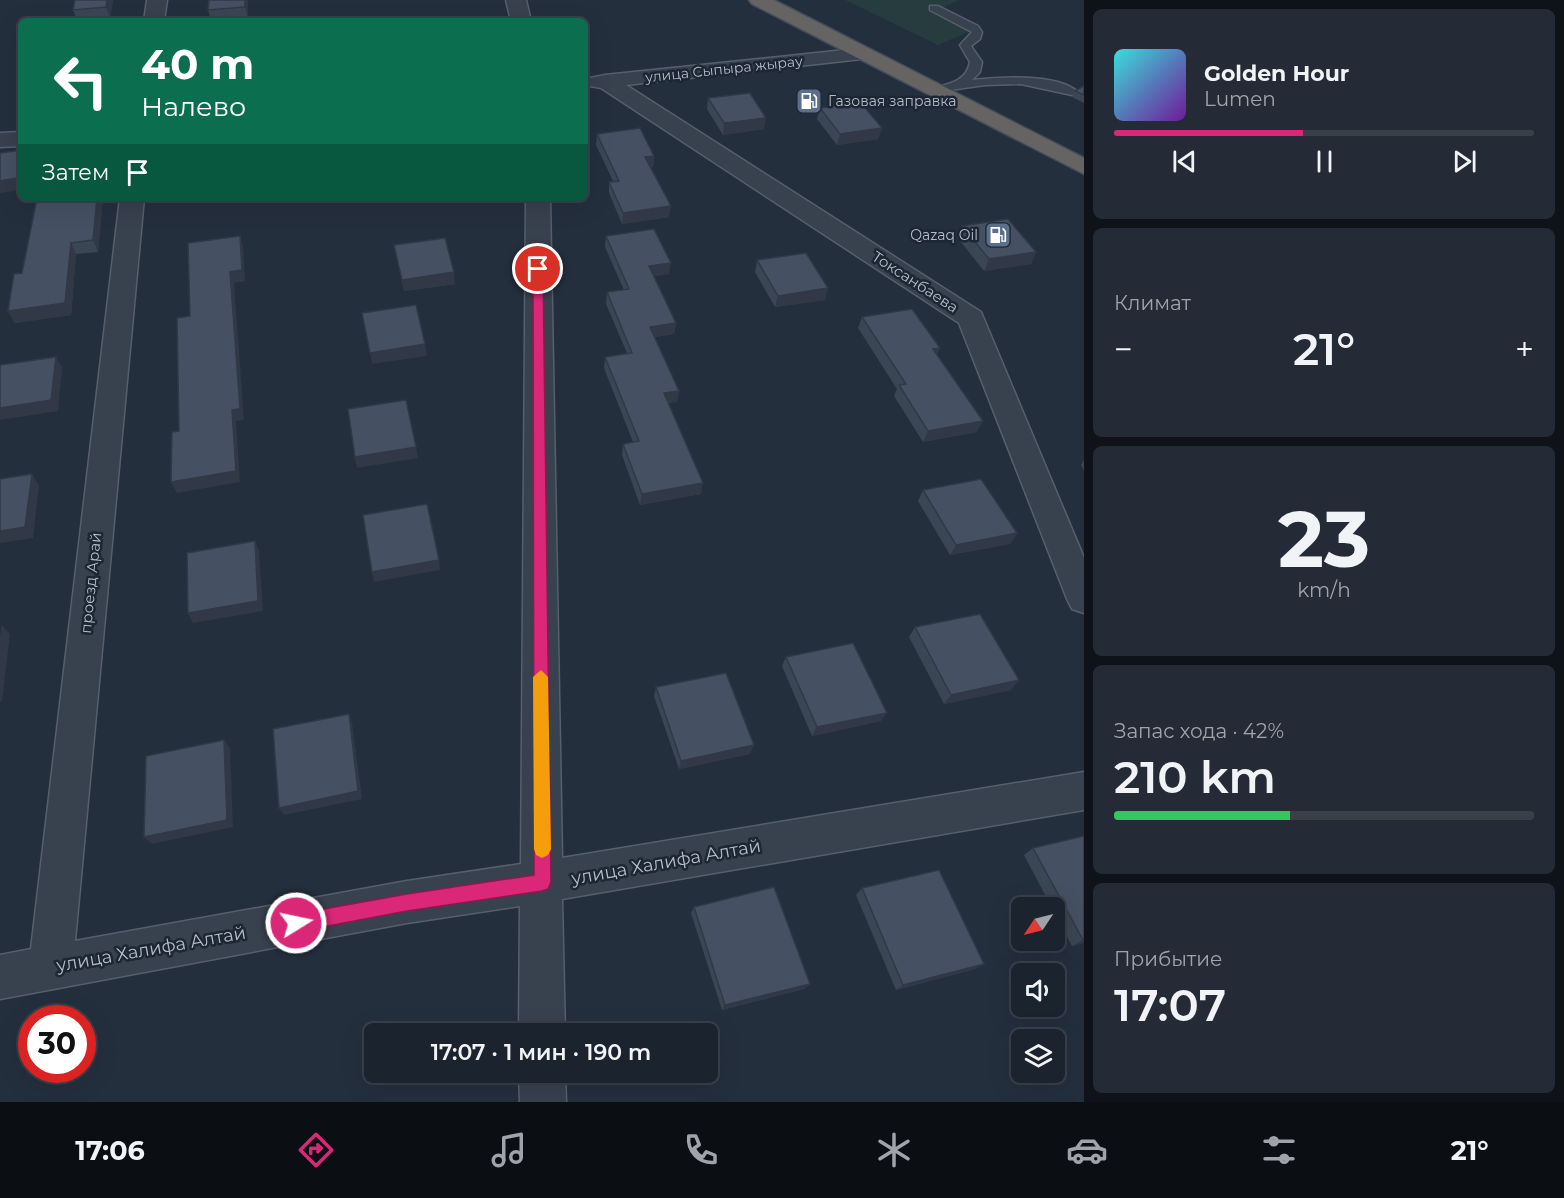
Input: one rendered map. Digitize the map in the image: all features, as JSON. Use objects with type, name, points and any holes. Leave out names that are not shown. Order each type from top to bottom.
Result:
[{"type":"highway","points":[[759,0],[1084,167]]},
{"type":"street","points":[[154,18],[157,0]]},
{"type":"street","points":[[516,0],[520,18]]},
{"type":"street","name":"улица Сыпыра жырау","points":[[595,82],[864,54]]},
{"type":"street","name":"Токсанбаева","points":[[595,82],[970,318],[1084,599]]},
{"type":"street","points":[[0,140],[18,139]]},
{"type":"street","name":"проезд Арай","points":[[51,968],[132,201]]},
{"type":"street","points":[[538,201],[543,1023]]},
{"type":"street","name":"улица Халифа Алтай","points":[[0,977],[407,902],[542,882],[1084,791]]},
{"type":"street","points":[[543,1083],[543,1102]]},
{"type":"lane","points":[[934,8],[974,28],[977,32],[976,37],[965,45],[976,62],[974,72],[961,84]]},
{"type":"lane","points":[[933,91],[961,84],[1008,80],[1058,86],[1072,92]]},
{"type":"green space","points":[[845,0],[959,0],[941,8],[980,27],[938,45]]},
{"type":"building","points":[[75,0],[107,0],[106,7],[73,10]]},
{"type":"building","points":[[209,0],[245,0],[245,7],[208,10]]},
{"type":"building","points":[[1084,86],[1084,95],[1075,91]]},
{"type":"building","points":[[750,93],[766,118],[724,123],[708,98]]},
{"type":"building","points":[[861,103],[882,128],[840,134],[820,108]]},
{"type":"building","points":[[640,128],[654,156],[645,157],[671,206],[623,213],[609,182],[619,181],[597,134]]},
{"type":"building","points":[[18,150],[17,178],[0,181],[0,153]]},
{"type":"building","points":[[36,201],[97,201],[93,240],[71,243],[65,303],[8,311],[14,274],[22,273]]},
{"type":"building","points":[[1008,219],[1036,252],[989,259],[962,226]]},
{"type":"building","points":[[654,229],[671,263],[649,266],[676,323],[650,327],[679,391],[664,393],[703,483],[642,494],[623,444],[639,441],[605,357],[632,353],[607,292],[629,289],[606,236]]},
{"type":"building","points":[[240,236],[242,270],[230,272],[240,409],[232,410],[236,471],[171,482],[172,432],[179,431],[177,318],[190,316],[188,243]]},
{"type":"building","points":[[445,238],[454,272],[402,280],[394,245]]},
{"type":"building","points":[[806,253],[828,288],[778,296],[757,260]]},
{"type":"building","points":[[416,305],[425,344],[370,353],[362,313]]},
{"type":"building","points":[[912,309],[940,348],[933,349],[983,421],[928,431],[899,385],[906,384],[862,317]]},
{"type":"building","points":[[56,357],[51,400],[0,408],[0,365]]},
{"type":"building","points":[[406,400],[416,447],[355,457],[348,409]]},
{"type":"building","points":[[32,474],[25,527],[0,531],[0,479]]},
{"type":"building","points":[[981,479],[1017,533],[956,545],[923,490]]},
{"type":"building","points":[[427,504],[439,560],[372,572],[363,515]]},
{"type":"building","points":[[255,541],[258,601],[188,613],[187,553]]},
{"type":"building","points":[[980,614],[1019,680],[951,695],[915,627]]},
{"type":"building","points":[[853,643],[887,713],[817,727],[786,657]]},
{"type":"building","points":[[726,673],[754,745],[681,761],[656,687]]},
{"type":"building","points":[[349,714],[358,791],[279,808],[273,729]]},
{"type":"building","points":[[224,740],[227,820],[144,837],[146,756]]},
{"type":"building","points":[[1084,836],[1084,940],[1065,907],[1065,897],[1060,897],[1033,848]]},
{"type":"building","points":[[939,870],[984,964],[903,985],[862,888]]},
{"type":"building","points":[[774,887],[810,984],[725,1005],[694,907]]},
{"type":"slow traffic","points":[[541,677],[542,849]]},
{"type":"place","name":"Газовая заправка","points":[[809,101]]},
{"type":"place","name":"Qazaq Oil","points":[[998,235]]},
{"type":"route","points":[[296,923],[407,902],[542,882],[538,269]]}]
